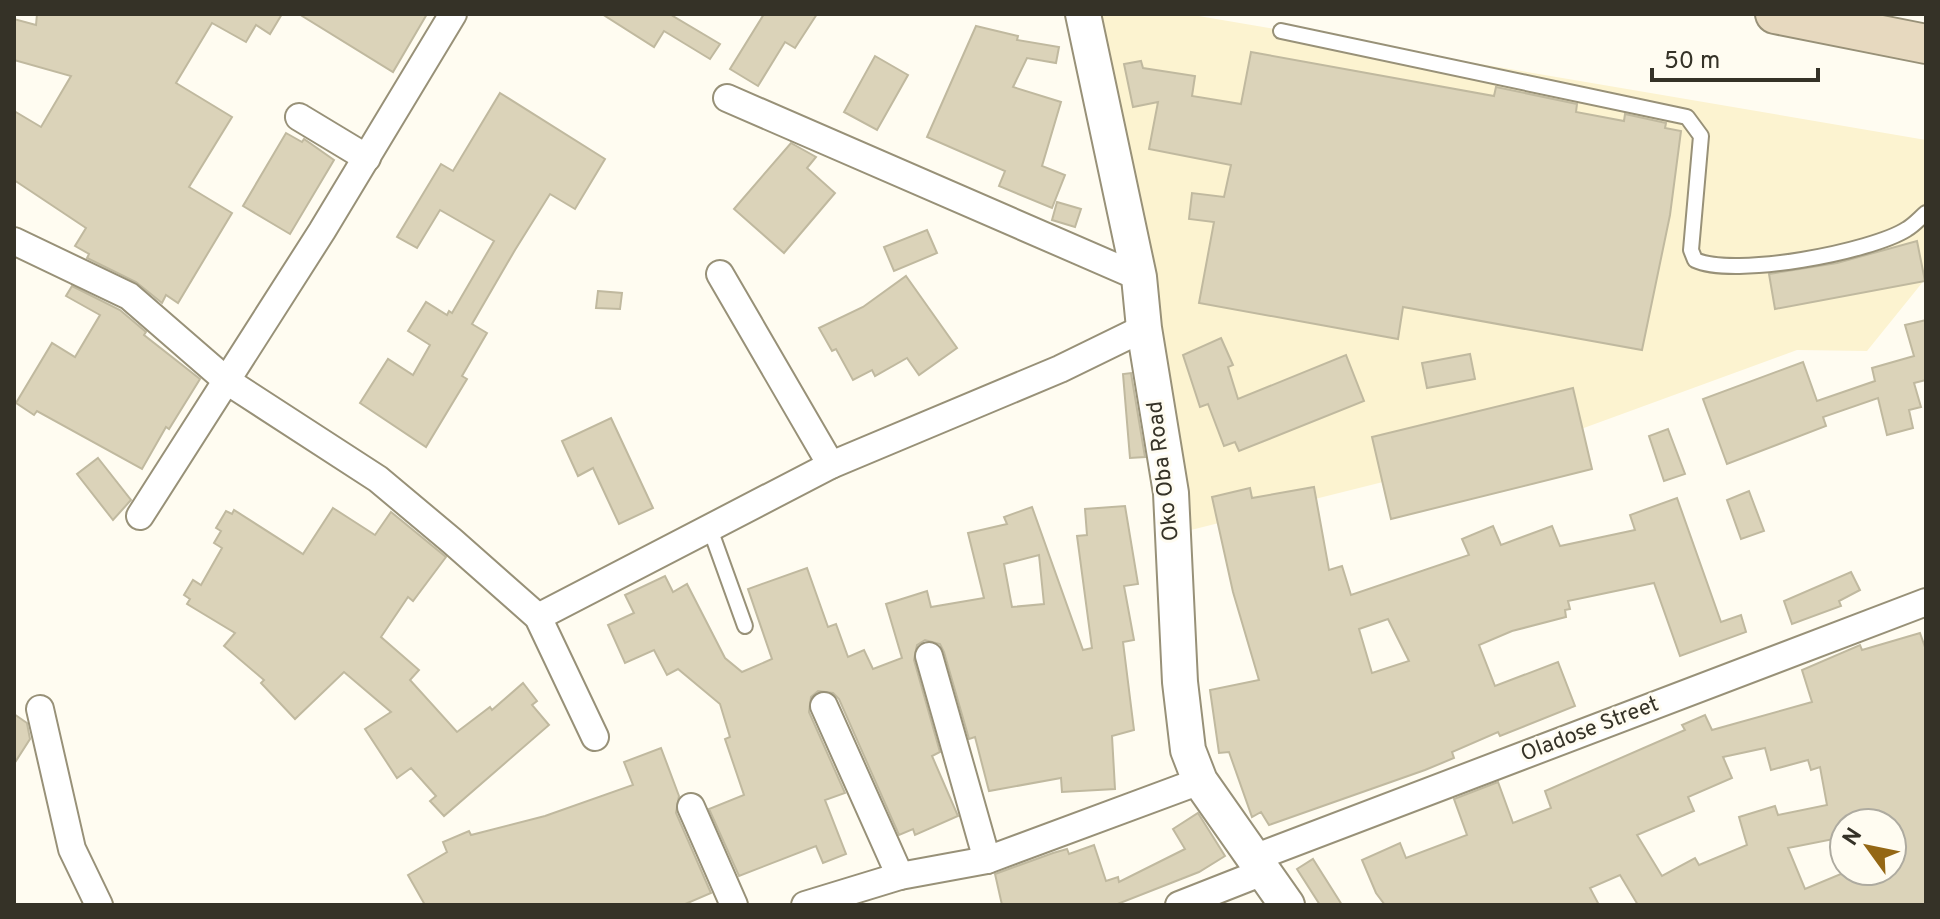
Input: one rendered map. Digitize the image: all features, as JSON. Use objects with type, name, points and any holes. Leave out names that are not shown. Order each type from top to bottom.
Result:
[{"type":"main road","points":[[1775,14],[1926,44]]},
{"type":"street","points":[[140,516],[367,158],[453,14]]},
{"type":"street","name":"Oko Oba Road","points":[[1083,14],[1139,277],[1144,328],[1171,493],[1180,682],[1188,750],[1200,781],[1287,905]]},
{"type":"street","points":[[727,98],[1139,277]]},
{"type":"street","points":[[299,117],[367,158]]},
{"type":"street","points":[[14,241],[129,296],[227,381],[378,479],[538,617],[595,737]]},
{"type":"street","points":[[720,274],[831,465]]},
{"type":"street","points":[[538,617],[831,465],[1060,369],[1144,328]]},
{"type":"street","name":"Oladose Street","points":[[1179,905],[1259,865],[1926,602]]},
{"type":"street","points":[[929,656],[987,860]]},
{"type":"street","points":[[824,706],[900,876]]},
{"type":"street","points":[[40,709],[72,849],[99,905]]},
{"type":"street","points":[[805,905],[900,876],[987,860],[1200,781]]},
{"type":"street","points":[[691,807],[734,905]]},
{"type":"lane","points":[[1281,31],[1687,117],[1701,136],[1691,250],[1695,260],[1708,266],[1762,267],[1837,253],[1906,230],[1926,213]]},
{"type":"lane","points":[[709,526],[745,626]]},
{"type":"shaded area","points":[[1074,14],[1187,14],[1926,140],[1926,278],[1867,351],[1797,350],[1551,440],[1183,532]]},
{"type":"building","points":[[37,14],[282,14],[270,34],[256,25],[246,42],[212,23],[176,83],[232,117],[189,187],[232,213],[178,303],[166,295],[162,303],[136,282],[87,258],[89,254],[75,246],[86,228],[14,180],[14,111],[41,127],[71,76],[14,60],[14,19],[36,25]]},
{"type":"building","points":[[299,14],[427,14],[393,72]]},
{"type":"building","points":[[602,14],[675,14],[673,16],[720,44],[710,59],[664,31],[654,47]]},
{"type":"building","points":[[764,14],[817,14],[795,48],[785,42],[758,86],[730,69]]},
{"type":"building","points":[[976,26],[1018,36],[1017,40],[1059,47],[1056,63],[1027,58],[1013,87],[1061,102],[1042,166],[1065,175],[1052,208],[999,186],[1005,171],[927,137]]},
{"type":"building","points":[[1251,52],[1494,96],[1496,87],[1577,104],[1576,112],[1624,121],[1625,114],[1666,123],[1665,128],[1681,131],[1670,215],[1642,350],[1403,307],[1398,339],[1199,303],[1214,222],[1189,219],[1192,193],[1224,197],[1231,165],[1149,149],[1158,102],[1133,107],[1124,64],[1141,61],[1143,68],[1195,76],[1192,96],[1241,104]]},
{"type":"building","points":[[875,56],[908,75],[877,130],[844,112]]},
{"type":"building","points":[[500,93],[605,159],[575,209],[550,194],[515,250],[472,324],[487,333],[462,376],[467,379],[426,447],[360,403],[388,359],[413,375],[430,345],[408,331],[426,302],[447,315],[449,311],[452,313],[494,241],[440,210],[417,248],[397,237],[441,164],[453,171]]},
{"type":"building","points":[[286,133],[302,142],[304,139],[334,160],[290,234],[243,206]]},
{"type":"building","points":[[791,143],[816,157],[807,168],[835,193],[784,253],[734,209]]},
{"type":"building","points":[[1057,202],[1081,209],[1075,227],[1052,220]]},
{"type":"building","points":[[927,230],[937,253],[894,271],[884,247]]},
{"type":"building","points":[[1917,241],[1925,281],[1775,309],[1769,274],[1837,263]]},
{"type":"building","points":[[906,276],[957,348],[919,375],[907,358],[875,376],[872,370],[853,380],[836,349],[832,351],[819,328],[863,307]]},
{"type":"building","points":[[72,286],[120,310],[146,332],[144,335],[200,379],[169,429],[166,427],[142,469],[37,411],[34,415],[16,403],[52,343],[75,357],[100,315],[66,296]]},
{"type":"building","points":[[598,291],[622,293],[620,309],[596,308]]},
{"type":"building","points":[[1926,320],[1926,380],[1914,383],[1921,407],[1909,410],[1913,428],[1887,435],[1878,398],[1823,417],[1826,426],[1727,464],[1703,399],[1803,362],[1817,401],[1875,381],[1872,368],[1914,356],[1905,325]]},
{"type":"building","points":[[1221,338],[1233,365],[1228,367],[1238,399],[1346,355],[1364,401],[1239,451],[1235,442],[1224,446],[1208,404],[1200,407],[1183,355]]},
{"type":"building","points":[[1470,354],[1475,379],[1427,388],[1422,363]]},
{"type":"building","points":[[1131,373],[1145,457],[1130,458],[1123,374]]},
{"type":"building","points":[[1573,388],[1592,469],[1391,519],[1372,437]]},
{"type":"building","points":[[611,418],[653,508],[619,524],[593,468],[578,476],[562,441]]},
{"type":"building","points":[[1668,429],[1685,474],[1664,481],[1649,436]]},
{"type":"building","points":[[98,458],[131,500],[113,520],[77,474]]},
{"type":"building","points":[[1314,487],[1329,570],[1342,566],[1351,595],[1469,555],[1462,539],[1493,526],[1501,545],[1552,526],[1560,546],[1635,530],[1630,515],[1677,498],[1721,622],[1741,615],[1746,632],[1680,656],[1654,583],[1568,601],[1570,609],[1565,610],[1566,617],[1512,631],[1479,645],[1495,686],[1558,662],[1575,706],[1500,736],[1498,732],[1452,752],[1454,758],[1425,770],[1269,825],[1261,812],[1252,817],[1229,752],[1219,753],[1210,690],[1259,680],[1233,592],[1212,497],[1250,488],[1252,498]],"holes":[[[1388,619],[1409,661],[1372,673],[1359,629]]]},
{"type":"building","points":[[1749,491],[1764,531],[1741,539],[1727,500]]},
{"type":"building","points":[[1125,506],[1138,584],[1124,586],[1134,640],[1123,642],[1134,730],[1112,736],[1115,789],[1062,792],[1061,778],[989,791],[975,737],[969,739],[944,652],[940,644],[925,640],[917,645],[914,660],[940,752],[932,756],[958,816],[915,835],[913,829],[899,835],[839,699],[833,693],[818,691],[811,697],[809,712],[845,793],[825,800],[846,854],[823,863],[816,846],[739,876],[709,809],[744,795],[725,739],[730,737],[720,704],[678,669],[667,675],[654,650],[625,663],[608,625],[634,613],[625,595],[665,576],[673,592],[687,584],[725,658],[742,672],[772,659],[748,589],[807,568],[828,627],[836,624],[848,657],[864,650],[873,669],[902,658],[886,604],[927,591],[931,607],[984,598],[968,533],[1007,524],[1004,517],[1032,507],[1083,650],[1092,648],[1077,536],[1087,535],[1085,509]],"holes":[[[1039,555],[1044,604],[1012,607],[1004,564]]]},
{"type":"building","points":[[333,508],[375,535],[391,512],[446,557],[413,601],[408,597],[381,637],[419,670],[410,680],[457,732],[490,707],[492,710],[523,683],[537,701],[532,705],[549,725],[444,816],[430,801],[436,796],[411,768],[397,778],[365,729],[391,712],[344,672],[295,719],[261,683],[264,680],[224,646],[235,633],[187,604],[190,599],[184,595],[193,580],[201,585],[222,548],[214,543],[221,531],[216,528],[226,511],[232,514],[234,510],[303,554]]},
{"type":"building","points":[[1851,572],[1860,590],[1839,601],[1841,606],[1792,624],[1784,601]]},
{"type":"building","points":[[1920,633],[1926,650],[1926,905],[1638,905],[1620,875],[1590,888],[1599,905],[1385,905],[1376,893],[1362,860],[1400,843],[1406,858],[1467,835],[1454,799],[1498,782],[1513,823],[1551,808],[1545,791],[1685,730],[1682,725],[1705,715],[1712,730],[1812,702],[1802,670],[1860,645],[1862,650]],"holes":[[[1765,748],[1771,770],[1808,760],[1811,770],[1820,767],[1827,805],[1778,815],[1775,806],[1739,817],[1747,845],[1699,865],[1695,858],[1662,876],[1637,835],[1694,811],[1688,797],[1732,778],[1723,757]]]},
{"type":"building","points":[[14,714],[27,723],[30,739],[14,764]]},
{"type":"building","points":[[661,748],[679,796],[676,813],[711,893],[683,905],[425,905],[408,875],[447,852],[443,842],[469,831],[471,835],[545,816],[633,785],[624,762]]},
{"type":"building","points":[[1198,813],[1225,856],[1199,872],[1115,905],[1002,905],[995,874],[1053,853],[1067,849],[1069,854],[1094,845],[1106,881],[1118,877],[1119,882],[1185,849],[1173,829]]},
{"type":"building","points":[[1313,859],[1342,905],[1320,905],[1297,869]]}]
